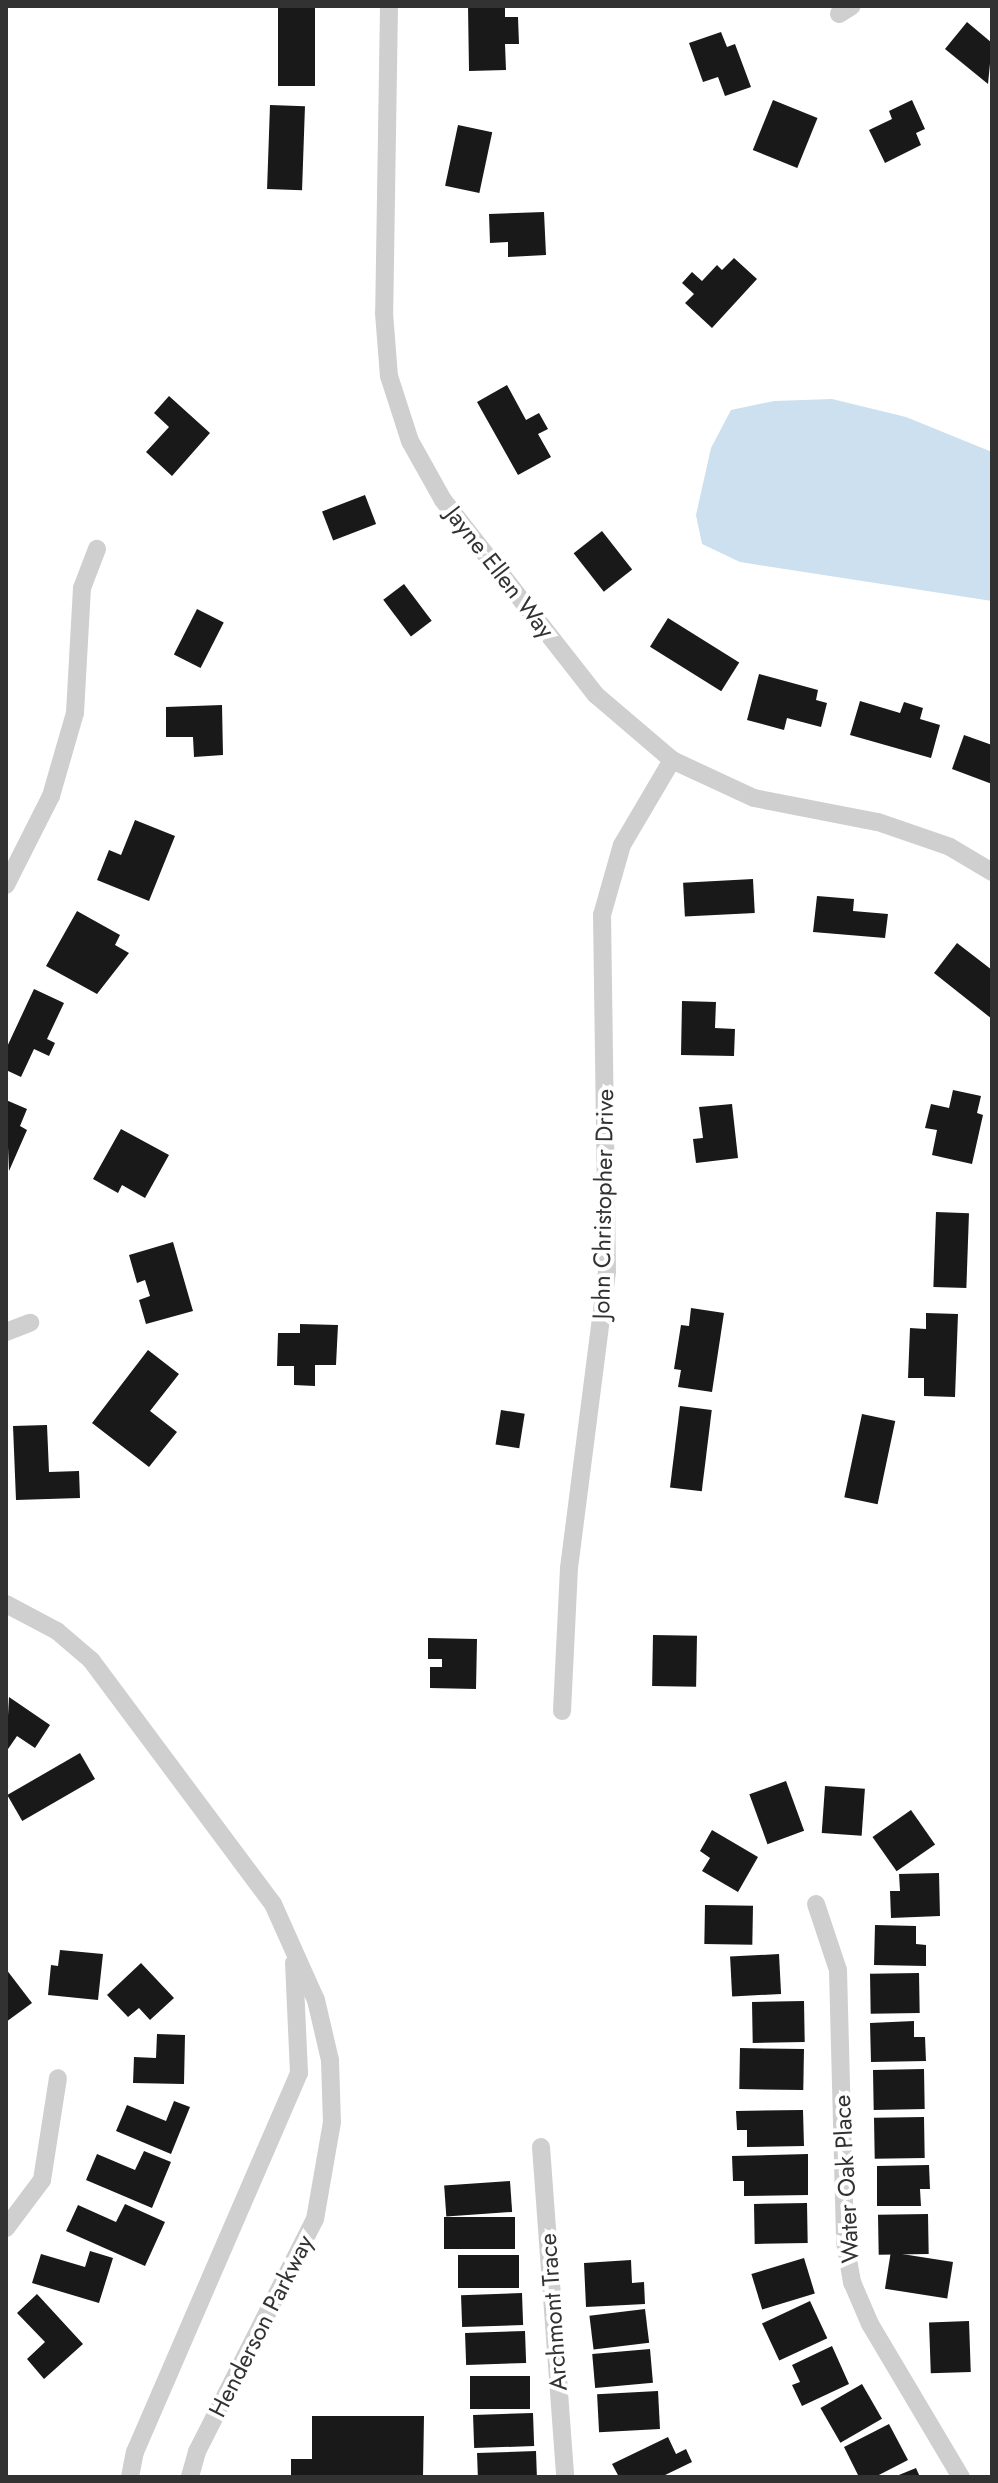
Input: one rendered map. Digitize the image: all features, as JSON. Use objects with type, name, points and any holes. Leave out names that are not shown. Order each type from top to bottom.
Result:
[{"type":"street","name":"Jayne Ellen Way","points":[[389,6],[384,313],[389,376],[410,441],[443,500],[596,695],[672,760],[754,798],[878,822],[950,847],[992,872]]},
{"type":"street","points":[[6,885],[51,796],[75,713],[82,588],[97,549]]},
{"type":"street","name":"John Christopher Drive","points":[[562,1711],[569,1568],[607,1271],[602,915],[622,845],[672,760]]},
{"type":"street","points":[[6,1332],[30,1323]]},
{"type":"street","name":"Henderson Parkway","points":[[6,1604],[57,1631],[91,1660],[273,1904],[292,1940],[316,2000],[330,2060],[332,2122],[326,2177],[299,2259],[197,2452],[190,2477]]},
{"type":"street","name":"Water Oak Place","points":[[816,1904],[838,1970],[845,2242],[852,2282],[870,2324],[961,2477]]},
{"type":"street","name":"Henderson Parkway","points":[[130,2477],[135,2452],[299,2073],[300,2021],[292,1940]]},
{"type":"street","points":[[6,2228],[42,2180],[58,2078]]},
{"type":"street","name":"Archmont Trace","points":[[541,2147],[565,2477]]},
{"type":"street","points":[[563,2449],[578,2477]]},
{"type":"water","points":[[832,399],[906,417],[992,452],[992,601],[740,562],[702,544],[696,515],[711,448],[731,410],[774,401]]},
{"type":"building","points":[[468,6],[505,6],[505,17],[518,17],[519,44],[505,44],[506,70],[469,71]]},
{"type":"building","points":[[278,7],[315,7],[315,86],[278,86]]},
{"type":"building","points":[[967,22],[992,43],[988,84],[945,49]]},
{"type":"building","points":[[721,32],[727,47],[735,44],[751,87],[725,96],[718,77],[703,82],[689,43]]},
{"type":"building","points":[[773,100],[818,118],[797,168],[753,150]]},
{"type":"building","points":[[912,100],[925,129],[916,133],[921,145],[885,163],[869,130],[892,119],[889,111]]},
{"type":"building","points":[[270,105],[305,106],[302,190],[267,189]]},
{"type":"building","points":[[458,125],[492,132],[479,193],[445,186]]},
{"type":"building","points":[[544,212],[546,255],[508,257],[508,242],[490,243],[489,214]]},
{"type":"building","points":[[734,258],[757,279],[712,328],[685,303],[694,294],[682,283],[692,272],[702,281],[717,265],[722,270]]},
{"type":"building","points":[[507,385],[526,420],[539,413],[548,429],[538,434],[551,457],[518,475],[477,402]]},
{"type":"building","points":[[169,396],[210,433],[172,476],[146,452],[169,427],[154,413]]},
{"type":"building","points":[[365,495],[376,524],[333,540],[322,511]]},
{"type":"building","points":[[602,531],[632,570],[604,592],[574,553]]},
{"type":"building","points":[[404,584],[432,621],[411,636],[383,600]]},
{"type":"building","points":[[197,609],[224,623],[201,668],[174,654]]},
{"type":"building","points":[[668,618],[739,663],[721,691],[650,647]]},
{"type":"building","points":[[759,674],[818,690],[816,700],[827,703],[821,727],[787,718],[784,730],[747,720]]},
{"type":"building","points":[[860,701],[900,713],[904,702],[923,708],[920,719],[940,725],[931,758],[850,735]]},
{"type":"building","points":[[222,705],[223,755],[194,757],[193,737],[166,737],[166,707]]},
{"type":"building","points":[[964,735],[992,745],[992,784],[952,769]]},
{"type":"building","points":[[135,820],[175,836],[149,901],[97,880],[109,850],[121,855]]},
{"type":"building","points":[[753,879],[755,913],[685,917],[683,883]]},
{"type":"building","points":[[817,896],[854,899],[853,911],[888,914],[885,938],[813,932]]},
{"type":"building","points":[[77,911],[120,935],[115,945],[129,953],[97,994],[46,966]]},
{"type":"building","points":[[957,943],[992,970],[992,1019],[934,973]]},
{"type":"building","points":[[34,989],[64,1003],[47,1039],[55,1043],[49,1056],[34,1049],[21,1077],[6,1070],[6,1049]]},
{"type":"building","points":[[682,1001],[716,1002],[715,1028],[735,1029],[734,1056],[681,1055]]},
{"type":"building","points":[[953,1090],[981,1096],[977,1113],[983,1115],[972,1164],[932,1155],[937,1130],[925,1128],[931,1104],[949,1108]]},
{"type":"building","points":[[6,1100],[27,1109],[20,1126],[27,1130],[9,1171]]},
{"type":"building","points":[[732,1104],[738,1158],[696,1163],[693,1139],[703,1138],[699,1107]]},
{"type":"building","points":[[121,1129],[169,1155],[145,1198],[122,1185],[118,1193],[93,1179]]},
{"type":"building","points":[[936,1212],[969,1213],[966,1288],[933,1287]]},
{"type":"building","points":[[173,1242],[193,1311],[146,1324],[139,1300],[150,1296],[145,1280],[137,1283],[129,1255]]},
{"type":"building","points":[[691,1308],[724,1313],[712,1392],[678,1387],[681,1370],[674,1369],[681,1325],[689,1326]]},
{"type":"building","points":[[926,1313],[958,1314],[955,1397],[924,1396],[924,1378],[908,1378],[910,1328],[926,1329]]},
{"type":"building","points":[[300,1324],[338,1325],[336,1365],[315,1365],[315,1386],[294,1385],[294,1366],[277,1366],[278,1333],[300,1333]]},
{"type":"building","points":[[148,1350],[179,1374],[150,1411],[177,1432],[149,1467],[92,1423]]},
{"type":"building","points":[[680,1406],[712,1410],[702,1491],[670,1487]]},
{"type":"building","points":[[501,1410],[525,1414],[519,1448],[496,1445]]},
{"type":"building","points":[[862,1414],[895,1421],[878,1504],[844,1497]]},
{"type":"building","points":[[47,1425],[49,1472],[79,1471],[80,1498],[16,1500],[13,1426]]},
{"type":"building","points":[[653,1635],[697,1636],[696,1687],[652,1686]]},
{"type":"building","points":[[428,1638],[477,1639],[476,1689],[430,1688],[430,1667],[442,1667],[442,1659],[428,1659]]},
{"type":"building","points":[[9,1697],[50,1725],[35,1748],[17,1736],[6,1752]]},
{"type":"building","points":[[80,1753],[95,1779],[22,1821],[7,1795]]},
{"type":"building","points":[[786,1781],[804,1831],[767,1844],[749,1794]]},
{"type":"building","points":[[825,1786],[865,1789],[862,1836],[822,1833]]},
{"type":"building","points":[[911,1810],[935,1844],[897,1871],[872,1837]]},
{"type":"building","points":[[712,1830],[758,1857],[738,1892],[702,1871],[710,1858],[700,1851]]},
{"type":"building","points":[[939,1873],[940,1916],[891,1918],[890,1891],[900,1891],[899,1874]]},
{"type":"building","points":[[705,1905],[753,1906],[752,1945],[704,1944]]},
{"type":"building","points":[[875,1925],[916,1926],[916,1944],[926,1945],[926,1966],[874,1965]]},
{"type":"building","points":[[60,1950],[103,1954],[98,2000],[48,1995],[51,1965],[58,1966]]},
{"type":"building","points":[[779,1954],[781,1994],[732,1997],[730,1957]]},
{"type":"building","points":[[141,1963],[174,1998],[150,2020],[139,2008],[128,2017],[107,1995]]},
{"type":"building","points":[[6,1969],[32,2003],[6,2022]]},
{"type":"building","points":[[919,1973],[920,2013],[871,2014],[870,1974]]},
{"type":"building","points":[[804,2001],[805,2042],[753,2043],[752,2002]]},
{"type":"building","points":[[914,2021],[914,2037],[925,2037],[926,2061],[871,2062],[870,2023]]},
{"type":"building","points":[[157,2034],[185,2035],[184,2084],[133,2083],[134,2057],[156,2058]]},
{"type":"building","points":[[740,2048],[804,2049],[803,2090],[739,2089]]},
{"type":"building","points":[[924,2069],[925,2109],[874,2110],[873,2070]]},
{"type":"building","points":[[174,2101],[190,2107],[171,2154],[116,2131],[127,2105],[166,2121]]},
{"type":"building","points":[[803,2110],[804,2146],[747,2147],[747,2130],[737,2130],[736,2111]]},
{"type":"building","points":[[924,2117],[925,2158],[875,2159],[874,2118]]},
{"type":"building","points":[[144,2151],[171,2162],[152,2208],[86,2180],[97,2154],[135,2170]]},
{"type":"building","points":[[808,2154],[808,2195],[744,2196],[744,2181],[733,2181],[732,2156]]},
{"type":"building","points":[[929,2165],[930,2189],[920,2189],[921,2206],[877,2206],[877,2166]]},
{"type":"building","points":[[510,2181],[512,2212],[446,2217],[444,2186]]},
{"type":"building","points":[[807,2203],[808,2243],[755,2244],[754,2204]]},
{"type":"building","points":[[125,2204],[165,2222],[145,2266],[66,2231],[78,2205],[116,2222]]},
{"type":"building","points":[[928,2214],[929,2254],[879,2255],[878,2215]]},
{"type":"building","points":[[444,2217],[515,2217],[515,2249],[444,2249]]},
{"type":"building","points":[[90,2251],[113,2258],[99,2303],[32,2283],[41,2254],[85,2267]]},
{"type":"building","points":[[891,2252],[953,2262],[947,2299],[885,2289]]},
{"type":"building","points":[[458,2255],[519,2255],[519,2288],[458,2288]]},
{"type":"building","points":[[804,2258],[815,2293],[762,2309],[751,2274]]},
{"type":"building","points":[[631,2260],[632,2283],[644,2282],[645,2304],[586,2307],[584,2263]]},
{"type":"building","points":[[522,2293],[523,2325],[462,2327],[461,2295]]},
{"type":"building","points":[[37,2294],[83,2344],[44,2379],[27,2359],[45,2342],[17,2313]]},
{"type":"building","points":[[810,2301],[827,2338],[779,2361],[762,2323]]},
{"type":"building","points":[[645,2309],[649,2343],[594,2350],[589,2316]]},
{"type":"building","points":[[969,2321],[971,2372],[931,2373],[929,2322]]},
{"type":"building","points":[[525,2331],[526,2363],[466,2365],[465,2333]]},
{"type":"building","points":[[832,2346],[849,2384],[802,2406],[792,2385],[800,2382],[792,2365]]},
{"type":"building","points":[[650,2349],[653,2383],[595,2388],[592,2354]]},
{"type":"building","points":[[470,2376],[530,2376],[530,2409],[470,2409]]},
{"type":"building","points":[[862,2384],[882,2419],[840,2443],[820,2408]]},
{"type":"building","points":[[658,2391],[660,2429],[599,2432],[597,2394]]},
{"type":"building","points":[[533,2413],[534,2446],[474,2448],[473,2415]]},
{"type":"building","points":[[312,2416],[424,2416],[423,2477],[291,2477],[291,2459],[312,2459]]},
{"type":"building","points":[[889,2424],[908,2460],[875,2477],[859,2477],[844,2447]]},
{"type":"building","points":[[668,2437],[676,2454],[686,2449],[692,2462],[661,2477],[619,2477],[612,2464]]},
{"type":"building","points":[[536,2451],[537,2477],[478,2477],[477,2453]]},
{"type":"building","points":[[916,2468],[920,2477],[894,2477]]}]
